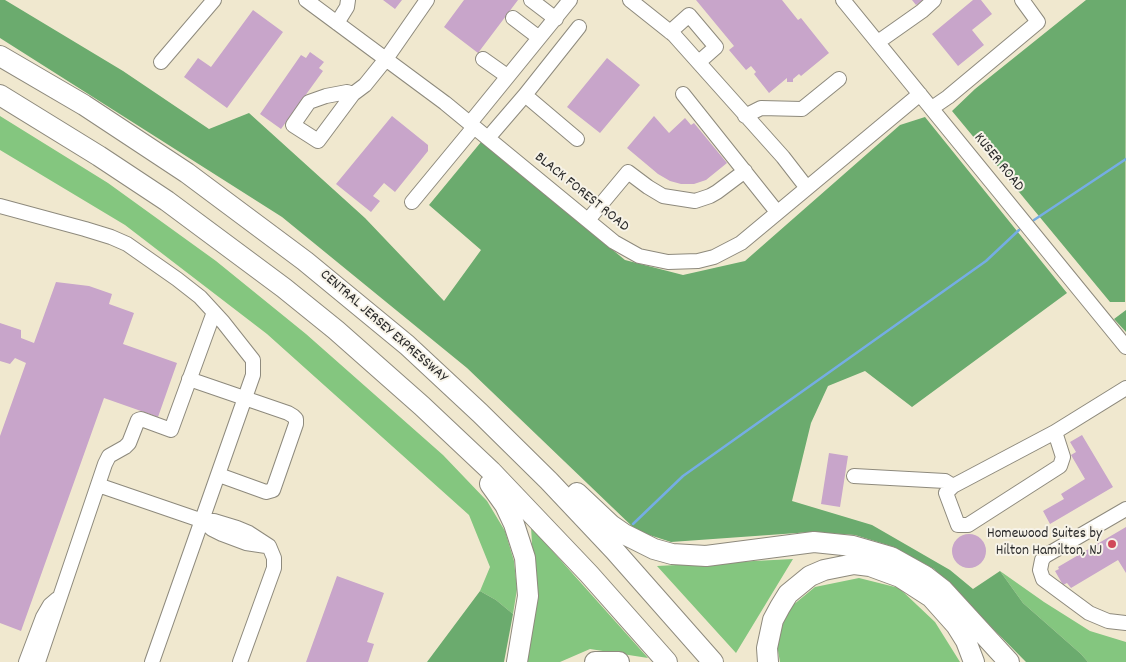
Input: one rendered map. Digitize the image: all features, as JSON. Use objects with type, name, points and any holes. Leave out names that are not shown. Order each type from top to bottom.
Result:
[{"type":"highway","name":"CENTRAL JERSEY EXPRESSWAY","points":[[0,56],[91,110],[203,185],[305,261],[407,345],[549,481],[615,551],[713,662]]},
{"type":"highway","points":[[0,95],[99,156],[222,241],[284,288],[382,370],[464,445],[524,505],[590,574],[667,662]]},
{"type":"highway","points":[[407,345],[532,450],[611,525],[638,542],[672,554],[690,556],[706,556],[814,542],[834,543],[872,550],[908,566],[943,590],[1009,662]]},
{"type":"highway","points":[[382,370],[481,474],[505,505],[514,524],[525,558],[528,596],[517,662]]},
{"type":"highway","points":[[768,662],[767,648],[771,627],[788,594],[810,576],[824,570],[854,564],[870,566],[892,573],[916,586],[931,597],[956,625],[966,640],[974,662]]},
{"type":"highway","points":[[595,662],[619,662]]},
{"type":"street","points":[[161,62],[214,0]]},
{"type":"street","name":"BLACK FOREST ROAD","points":[[306,0],[444,102],[614,242],[638,256],[660,261],[683,263],[714,257],[741,242],[920,94]]},
{"type":"street","points":[[337,23],[347,6],[348,0]]},
{"type":"street","points":[[354,94],[365,85],[386,59],[427,0]]},
{"type":"street","points":[[531,0],[556,19]]},
{"type":"street","points":[[412,202],[472,125],[507,76],[570,0]]},
{"type":"street","points":[[630,0],[670,32],[699,62],[783,157],[806,188]]},
{"type":"street","name":"KUSER ROAD","points":[[843,0],[1126,347]]},
{"type":"street","points":[[878,42],[922,11],[934,0]]},
{"type":"street","points":[[932,108],[948,97],[1038,22],[1022,0]]},
{"type":"street","points":[[670,32],[689,16],[716,47],[699,62]]},
{"type":"street","points":[[513,18],[538,37]]},
{"type":"street","points":[[488,138],[579,27]]},
{"type":"street","points":[[484,58],[507,76]]},
{"type":"street","points":[[745,116],[761,108],[802,109],[839,79]]},
{"type":"street","points":[[683,94],[778,212]]},
{"type":"street","points":[[524,95],[577,139]]},
{"type":"street","points":[[588,220],[628,172],[663,196],[695,201],[710,196],[745,171]]},
{"type":"street","points":[[0,206],[111,236],[127,244],[200,297],[253,360],[253,374],[245,398],[152,662]]},
{"type":"street","points":[[36,660],[58,608],[59,596],[105,464],[110,456],[125,448],[138,420],[141,419],[171,430],[214,312]]},
{"type":"street","points":[[189,379],[245,398],[293,416],[296,419],[273,490],[266,492],[219,475]]},
{"type":"street","points":[[1055,432],[1063,457],[1060,466],[968,525],[958,525],[946,493],[953,486],[1055,432],[1126,388]]},
{"type":"street","points":[[854,476],[945,481],[953,486]]},
{"type":"street","points":[[98,484],[203,521],[212,529],[246,543],[270,546],[274,558],[274,568],[240,662]]},
{"type":"street","points":[[1126,509],[1045,556],[1040,570],[1044,579],[1089,613],[1108,621],[1126,623]]},
{"type":"green space","points":[[0,0],[5,0],[123,71],[209,129],[249,113],[365,218],[444,301],[481,250],[429,205],[481,142],[625,260],[683,275],[745,261],[900,125],[925,117],[1067,293],[912,407],[865,371],[828,386],[811,423],[792,501],[872,525],[950,570],[973,589],[1000,571],[1023,603],[1088,662],[1026,662],[934,569],[894,547],[855,535],[811,532],[671,542],[637,531],[467,368],[282,217],[0,38]]},
{"type":"green space","points":[[1086,0],[1126,0],[1125,302],[1110,302],[952,111],[975,89]]},
{"type":"green space","points":[[0,116],[108,183],[216,261],[306,334],[443,455],[487,501],[505,531],[514,561],[517,589],[513,614],[496,600],[480,591],[490,567],[469,515],[267,334],[125,225],[0,150]]},
{"type":"green space","points":[[1126,310],[1126,332],[1114,319]]},
{"type":"green space","points":[[531,527],[648,658],[590,649],[560,662],[523,662],[535,594]]},
{"type":"green space","points":[[793,559],[736,653],[657,566]]},
{"type":"green space","points":[[1000,571],[1090,631],[1126,642],[1126,662],[1088,662],[1023,603]]},
{"type":"green space","points":[[859,578],[899,588],[935,622],[960,662],[780,662],[777,645],[787,610],[815,587]]},
{"type":"green space","points":[[480,591],[496,600],[513,614],[504,662],[427,662]]},
{"type":"building","points":[[383,0],[402,0],[395,9]]},
{"type":"building","points":[[464,0],[518,0],[478,53],[444,27]]},
{"type":"building","points":[[696,0],[782,0],[798,20],[801,18],[829,53],[801,76],[799,74],[793,79],[793,82],[787,82],[787,78],[769,93],[754,74],[756,72],[751,66],[746,70],[729,50],[734,46]]},
{"type":"building","points":[[912,0],[923,0],[916,5]]},
{"type":"building","points":[[973,0],[981,0],[992,14],[972,30],[984,45],[958,66],[932,34]]},
{"type":"building","points":[[253,10],[283,32],[227,108],[184,77],[198,58],[211,67]]},
{"type":"building","points":[[310,52],[324,62],[319,68],[323,71],[281,129],[260,114],[301,55],[306,58]]},
{"type":"building","points":[[607,58],[640,85],[600,133],[567,107]]},
{"type":"building","points":[[392,116],[428,145],[428,151],[395,192],[384,183],[373,196],[380,201],[371,212],[336,184]]},
{"type":"building","points":[[654,116],[669,133],[685,118],[691,125],[694,123],[727,163],[706,180],[694,184],[681,184],[670,181],[658,174],[627,148]]},
{"type":"building","points":[[56,282],[89,286],[112,294],[109,304],[134,313],[123,344],[177,363],[158,417],[104,398],[21,631],[0,623],[0,436],[26,363],[15,358],[10,364],[0,361],[0,323],[21,330],[21,338],[34,343]]},
{"type":"building","points":[[1082,435],[1113,487],[1050,524],[1043,511],[1064,499],[1061,494],[1085,479],[1071,455],[1076,452],[1070,442]]},
{"type":"building","points":[[829,453],[848,456],[840,507],[821,504]]},
{"type":"building","name":"Homewood Suites by Hilton Hamilton, NJ","points":[[1126,527],[1126,573],[1118,560],[1071,588],[1067,583],[1063,585],[1055,571],[1059,569],[1058,567]]},
{"type":"building","points":[[969,534],[976,535],[981,539],[985,544],[985,558],[981,563],[976,567],[969,568],[962,567],[957,563],[953,558],[952,551],[953,544],[957,539],[962,535]]},
{"type":"building","points":[[337,576],[384,593],[367,642],[374,644],[368,662],[306,662]]},
{"type":"waterway","points":[[1034,220],[1126,159]]},
{"type":"waterway","points":[[633,524],[683,476],[986,261],[1019,230]]},
{"type":"place","name":"Homewood Suites by Hilton Hamilton, NJ","points":[[1112,544]]}]
